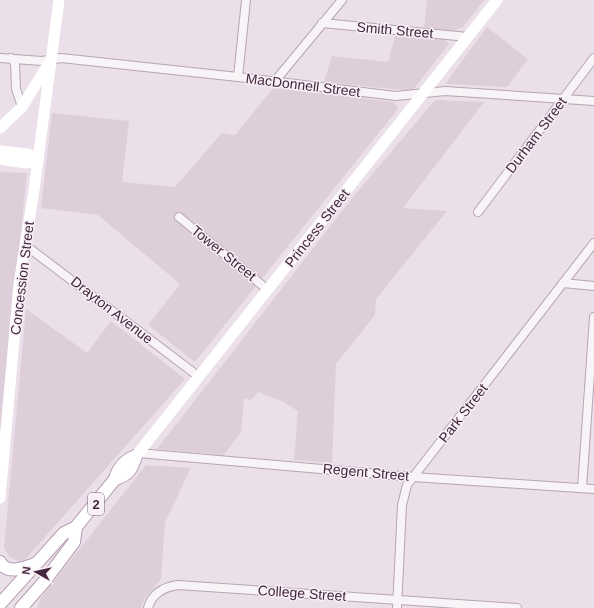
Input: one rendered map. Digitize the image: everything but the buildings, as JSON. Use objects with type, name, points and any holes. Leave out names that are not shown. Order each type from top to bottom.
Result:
[{"type":"main road","name":"Concession Street","points":[[0,498],[24,245],[38,162],[59,0]]},
{"type":"main road","name":"Princess Street","points":[[0,604],[64,533],[76,528],[115,479],[125,476],[132,466],[137,454],[497,0]]},
{"type":"main road","name":"Concession Street","points":[[2,126],[22,107],[52,59]]},
{"type":"main road","points":[[0,151],[28,154],[38,162]]},
{"type":"main road","points":[[0,159],[24,163],[38,162]]},
{"type":"main road","name":"Princess Street","points":[[21,608],[44,582],[74,542],[76,528]]},
{"type":"main road","points":[[0,562],[7,569],[16,570],[36,564]]},
{"type":"main road","points":[[28,608],[44,582]]},
{"type":"street","points":[[238,77],[246,0]]},
{"type":"street","points":[[275,81],[342,0]]},
{"type":"street","name":"Smith Street","points":[[322,23],[468,37]]},
{"type":"street","name":"MacDonnell Street","points":[[0,58],[42,61],[61,58],[275,81],[396,96],[445,91],[594,101]]},
{"type":"street","points":[[11,58],[15,63],[16,90],[22,107]]},
{"type":"street","name":"Durham Street","points":[[478,212],[594,58]]},
{"type":"street","name":"Tower Street","points":[[180,217],[268,290]]},
{"type":"street","name":"Park Street","points":[[397,608],[402,505],[407,485],[594,243]]},
{"type":"street","name":"Drayton Avenue","points":[[24,245],[198,376]]},
{"type":"street","points":[[563,284],[594,286]]},
{"type":"street","points":[[582,488],[594,317]]},
{"type":"street","name":"Regent Street","points":[[137,454],[413,477],[594,489]]},
{"type":"street","name":"College Street","points":[[148,608],[152,600],[160,591],[178,585],[517,608]]},
{"type":"shaded area","points":[[427,0],[484,0],[463,27],[453,31],[424,28]]},
{"type":"shaded area","points":[[487,27],[528,59],[507,87],[445,84]]},
{"type":"shaded area","points":[[395,36],[444,39],[449,44],[412,91],[324,82],[332,56],[388,62]]},
{"type":"shaded area","points":[[275,88],[394,102],[398,109],[195,362],[148,325],[180,284],[98,215],[41,208],[52,113],[129,121],[122,182],[175,187],[222,133],[235,135],[270,92]]},
{"type":"shaded area","points":[[435,100],[484,102],[403,208],[447,211],[376,299],[375,315],[336,364],[332,463],[294,460],[298,411],[280,400],[258,392],[251,400],[244,398],[241,432],[224,455],[157,449],[353,197]]},
{"type":"shaded area","points":[[0,172],[27,173],[0,432]]},
{"type":"shaded area","points":[[26,309],[87,353],[111,321],[185,379],[22,563],[10,557],[4,548]]},
{"type":"shaded area","points":[[146,465],[191,468],[165,522],[161,579],[145,598],[141,608],[37,608],[41,598]]}]
